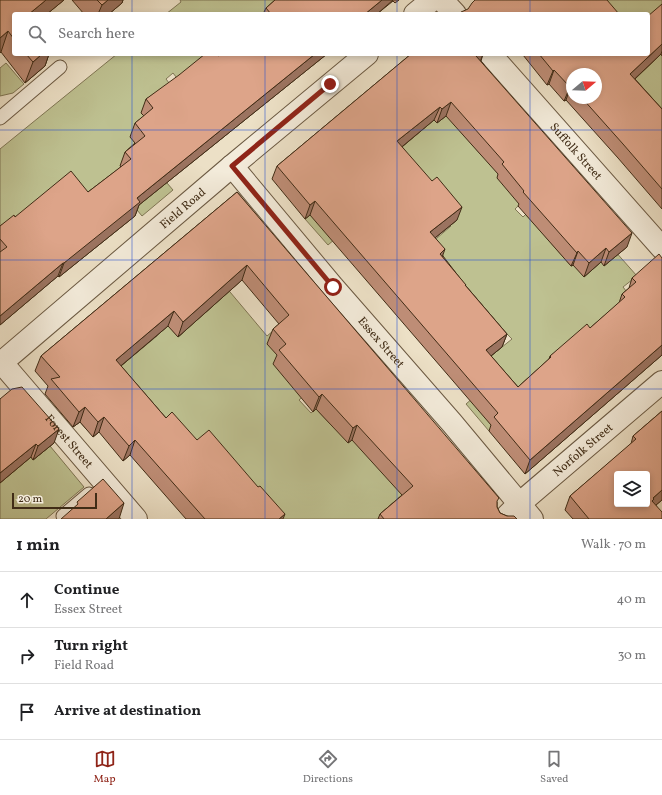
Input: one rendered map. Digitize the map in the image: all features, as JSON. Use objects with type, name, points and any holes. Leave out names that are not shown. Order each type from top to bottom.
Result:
[{"type":"street","points":[[417,12],[432,0]]},
{"type":"street","points":[[442,0],[453,12]]},
{"type":"street","name":"Field Road","points":[[1,363],[232,166],[365,56]]},
{"type":"street","name":"Suffolk Street","points":[[492,56],[662,248]]},
{"type":"street","name":"Essex Street","points":[[232,166],[333,287],[452,423],[519,514]]},
{"type":"street","name":"Forest Street","points":[[1,363],[136,519]]},
{"type":"street","name":"Norfolk Street","points":[[519,514],[662,382]]},
{"type":"lane","points":[[0,118],[60,67]]},
{"type":"lane","points":[[63,516],[103,481]]},
{"type":"green space","points":[[180,0],[300,0],[274,12],[168,12],[181,2]]},
{"type":"green space","points":[[590,0],[662,0],[662,130],[602,79],[602,72],[643,56],[650,56],[650,12],[600,12]]},
{"type":"green space","points":[[115,56],[248,56],[187,91],[173,73],[166,79],[180,97],[142,113],[148,122],[167,183],[173,190],[142,216],[137,210],[0,232],[0,149]]},
{"type":"green space","points":[[6,63],[24,84],[13,93],[0,96],[0,68]]},
{"type":"green space","points":[[446,115],[483,157],[535,190],[515,209],[523,217],[526,214],[571,266],[614,250],[637,276],[623,287],[630,296],[489,431],[466,404],[494,380],[481,364],[512,339],[505,332],[402,268],[451,226],[371,208],[328,245],[305,219],[410,126]]},
{"type":"green space","points":[[209,267],[267,336],[311,299],[341,364],[299,400],[311,413],[340,389],[318,411],[330,424],[353,404],[353,439],[418,479],[386,519],[270,519],[100,417],[86,429],[69,409],[157,336],[157,312],[178,337],[183,333],[180,328],[204,314],[213,306]]},
{"type":"green space","points":[[50,446],[84,487],[46,519],[0,519],[0,475],[30,456],[33,460]]},
{"type":"building","points":[[0,0],[46,0],[31,12],[12,12],[12,36],[8,31],[0,38]]},
{"type":"building","points":[[97,0],[108,0],[102,5]]},
{"type":"building","points":[[275,0],[382,0],[367,12],[269,12],[266,8]]},
{"type":"building","points":[[475,0],[607,0],[617,12],[461,12],[468,9]]},
{"type":"building","points":[[662,4],[662,44],[650,55],[650,14]]},
{"type":"building","points":[[28,56],[40,56],[33,62]]},
{"type":"building","points":[[203,56],[313,56],[137,198],[140,202],[63,263],[0,316],[0,252],[7,247],[0,239],[0,226],[14,215],[15,217],[71,171],[88,192],[131,159],[125,152],[145,136],[135,123],[153,108],[146,99]]},
{"type":"building","points":[[409,56],[476,56],[632,233],[609,252],[606,248],[589,263],[578,251],[577,253],[523,192],[524,191],[502,164],[504,162],[451,102],[442,109],[440,107],[397,141],[432,181],[437,177],[462,207],[430,232],[445,249],[440,254],[507,334],[486,350],[518,387],[551,357],[550,356],[587,324],[590,328],[625,297],[622,294],[636,282],[632,278],[659,254],[662,258],[662,345],[530,460],[494,417],[498,413],[315,201],[310,205],[277,166]]},
{"type":"building","points":[[541,56],[649,56],[630,74],[662,109],[662,189],[587,104],[602,104],[602,68],[566,68],[566,83],[554,70],[553,71]]},
{"type":"building","points":[[237,192],[499,498],[497,501],[497,507],[500,513],[507,516],[514,516],[517,519],[384,519],[380,514],[413,486],[357,425],[353,428],[322,394],[319,397],[279,350],[286,344],[273,329],[289,315],[247,265],[183,322],[174,311],[116,360],[166,418],[172,412],[197,440],[209,430],[258,487],[260,486],[285,514],[279,519],[205,519],[135,440],[129,446],[104,417],[98,422],[85,407],[79,412],[51,379],[60,377],[41,356]]},
{"type":"building","points":[[22,387],[59,429],[38,446],[36,444],[0,473],[0,399],[12,389]]},
{"type":"building","points":[[662,411],[662,490],[653,498],[654,499],[652,501],[662,512],[662,519],[589,519],[570,496],[636,439],[633,436]]},
{"type":"building","points":[[103,479],[124,503],[106,519],[61,519],[78,504],[77,502]]},
{"type":"route","points":[[330,84],[232,166],[333,287]]}]
